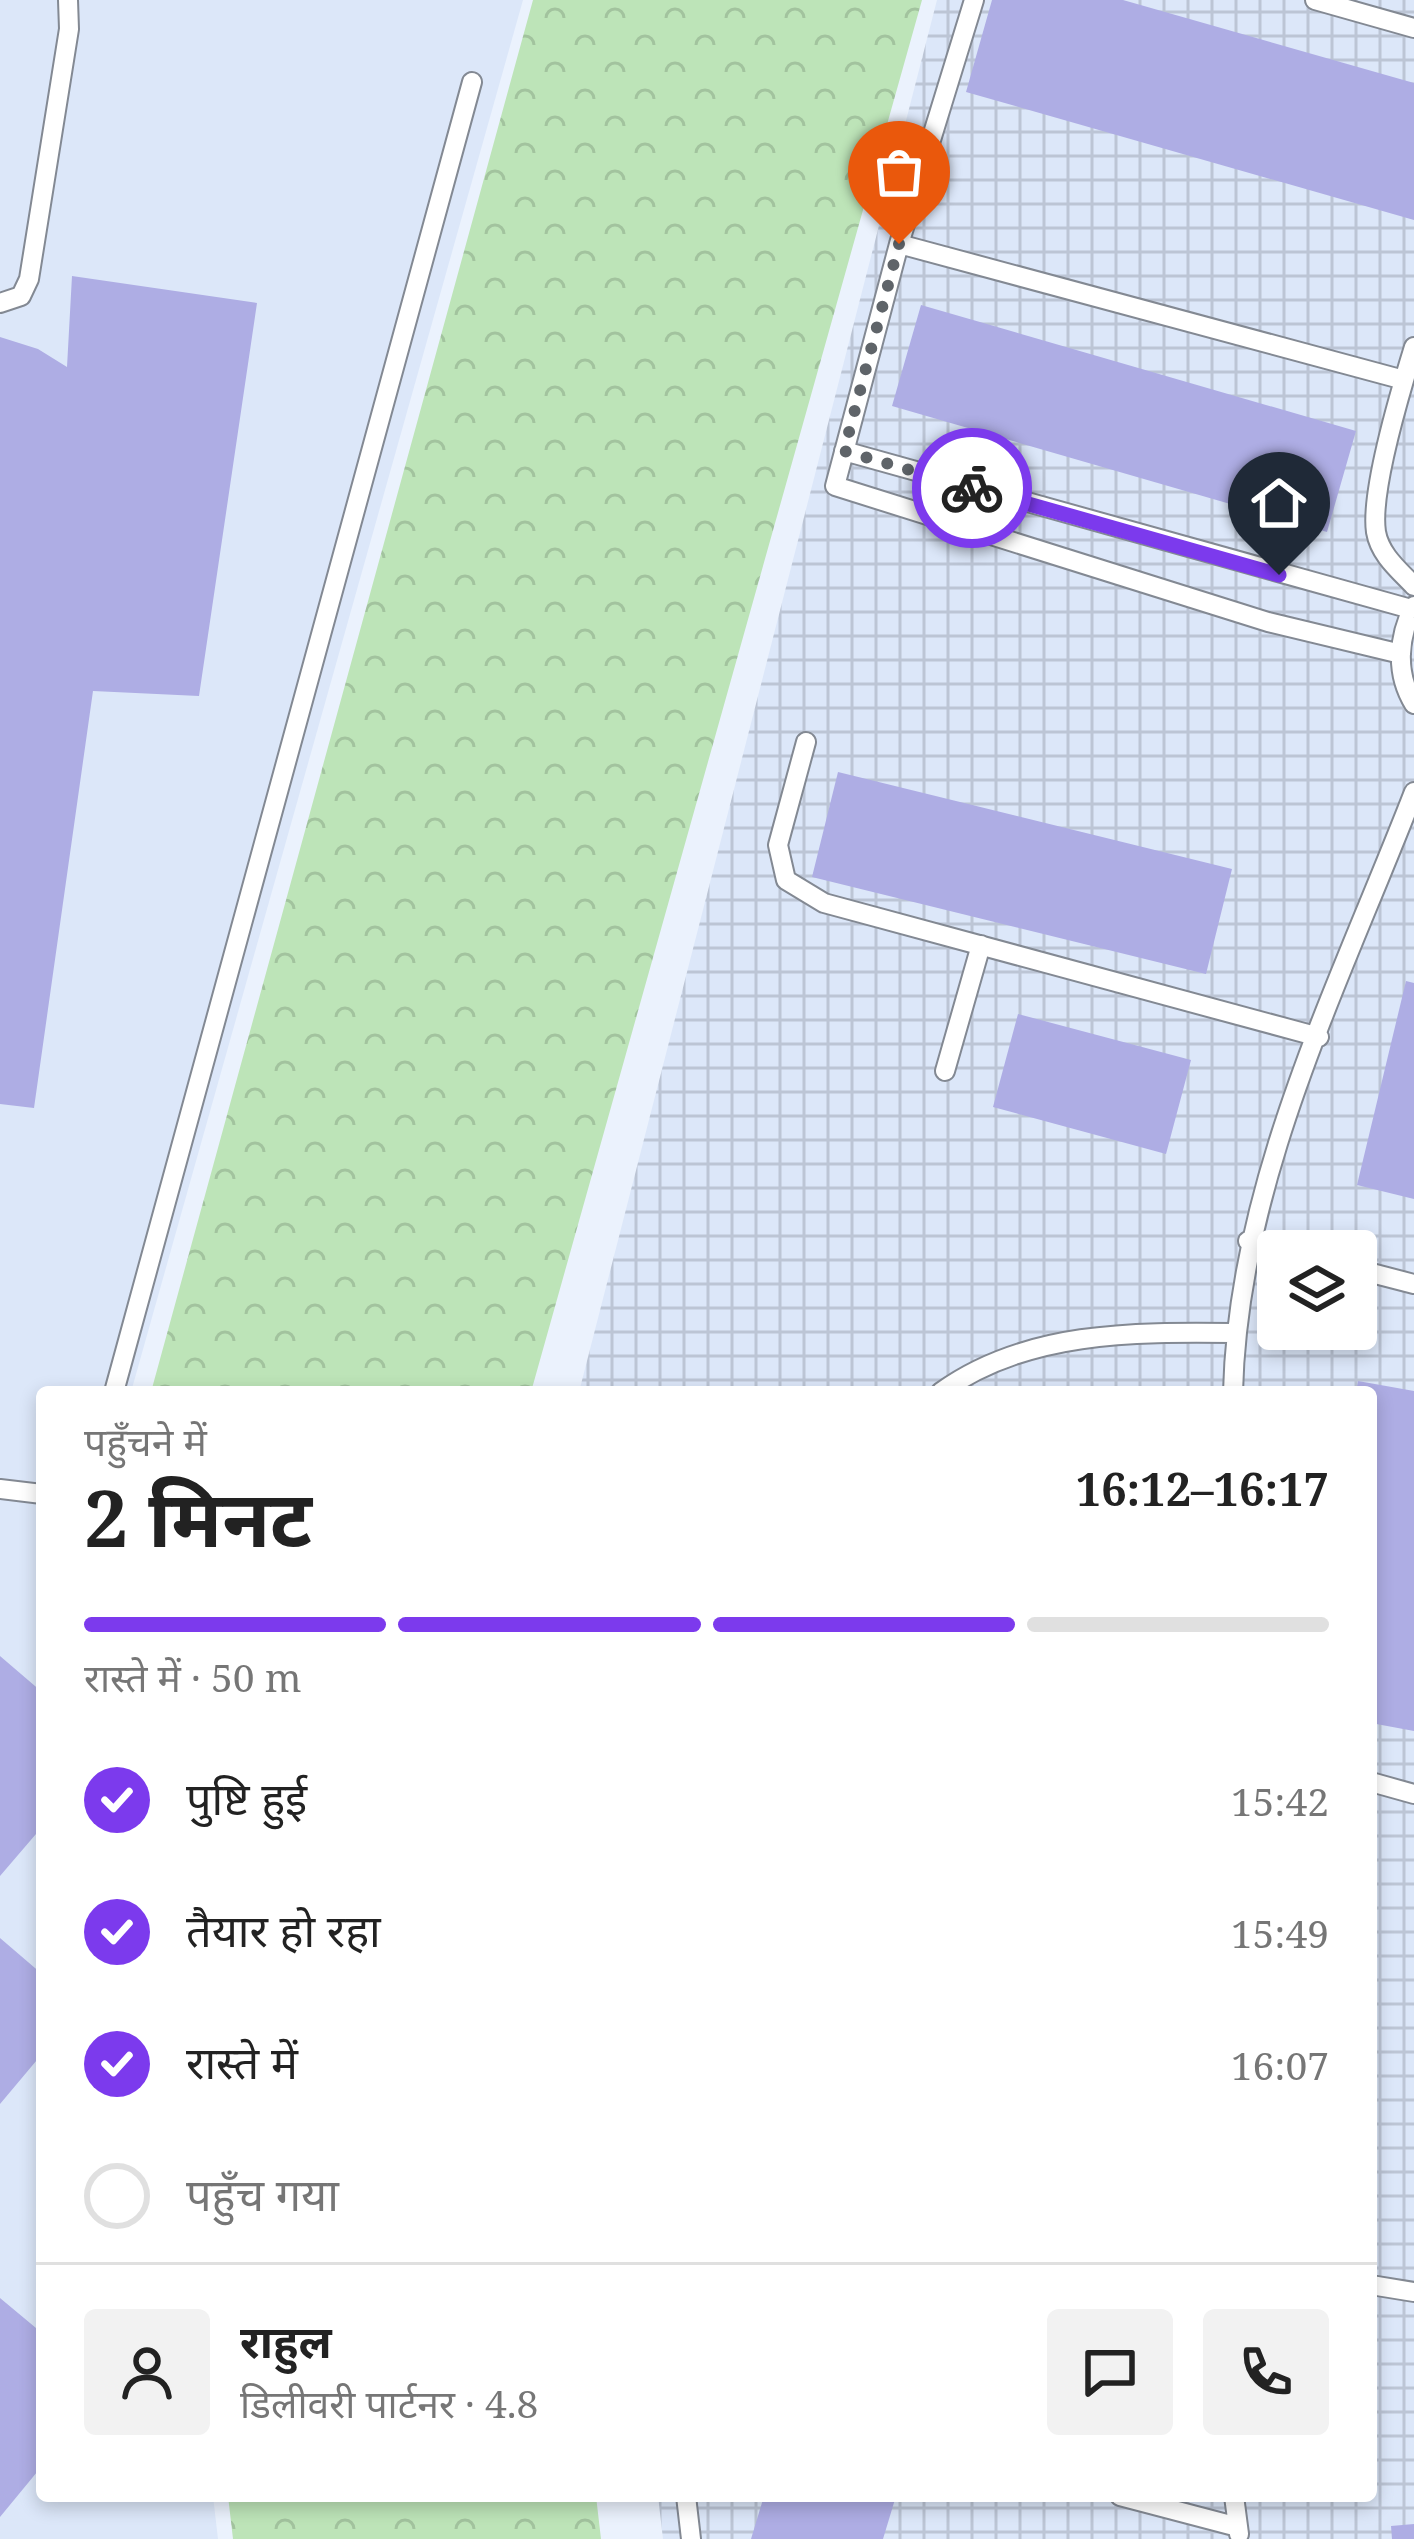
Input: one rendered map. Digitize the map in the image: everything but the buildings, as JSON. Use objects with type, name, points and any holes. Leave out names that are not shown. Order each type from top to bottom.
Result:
[{"type":"lane","points":[[0,303],[21,296],[29,279],[69,29],[68,0]]},
{"type":"lane","points":[[974,0],[833,482],[840,490],[1268,622],[1400,655]]},
{"type":"lane","points":[[1315,0],[1414,28]]},
{"type":"lane","points":[[116,1386],[472,82]]},
{"type":"lane","points":[[899,244],[1404,380]]},
{"type":"lane","points":[[1414,347],[1376,532],[1384,553],[1414,586]]},
{"type":"lane","points":[[844,451],[1413,608],[1400,655],[1414,704]]},
{"type":"lane","points":[[806,742],[778,845],[785,880],[824,903],[1319,1037]]},
{"type":"lane","points":[[1233,1386],[1234,1334],[1248,1241],[1319,1037],[1414,792]]},
{"type":"lane","points":[[945,1071],[982,945]]},
{"type":"lane","points":[[1248,1241],[1257,1243]]},
{"type":"lane","points":[[1377,1275],[1414,1285]]},
{"type":"lane","points":[[949,1386],[977,1366],[1018,1350],[1112,1335],[1234,1334]]},
{"type":"lane","points":[[0,1489],[36,1493]]},
{"type":"lane","points":[[1377,1784],[1414,1794]]},
{"type":"lane","points":[[1377,2286],[1414,2292]]},
{"type":"lane","points":[[687,2502],[691,2539]]},
{"type":"lane","points":[[1139,2502],[1238,2533],[1235,2502]]},
{"type":"shaded area","points":[[0,0],[523,0],[133,1386],[36,1386],[36,2502],[214,2502],[218,2539],[0,2539]]},
{"type":"shaded area","points":[[937,0],[1414,0],[1414,2539],[663,2539],[659,2502],[1377,2502],[1377,1386],[581,1386]]},
{"type":"green space","points":[[533,0],[922,0],[533,1386],[153,1386]]},
{"type":"green space","points":[[229,2502],[597,2502],[601,2539],[233,2539]]},
{"type":"way so far","points":[[899,244],[844,451],[972,488]]},
{"type":"route","points":[[972,488],[1279,575]]}]
